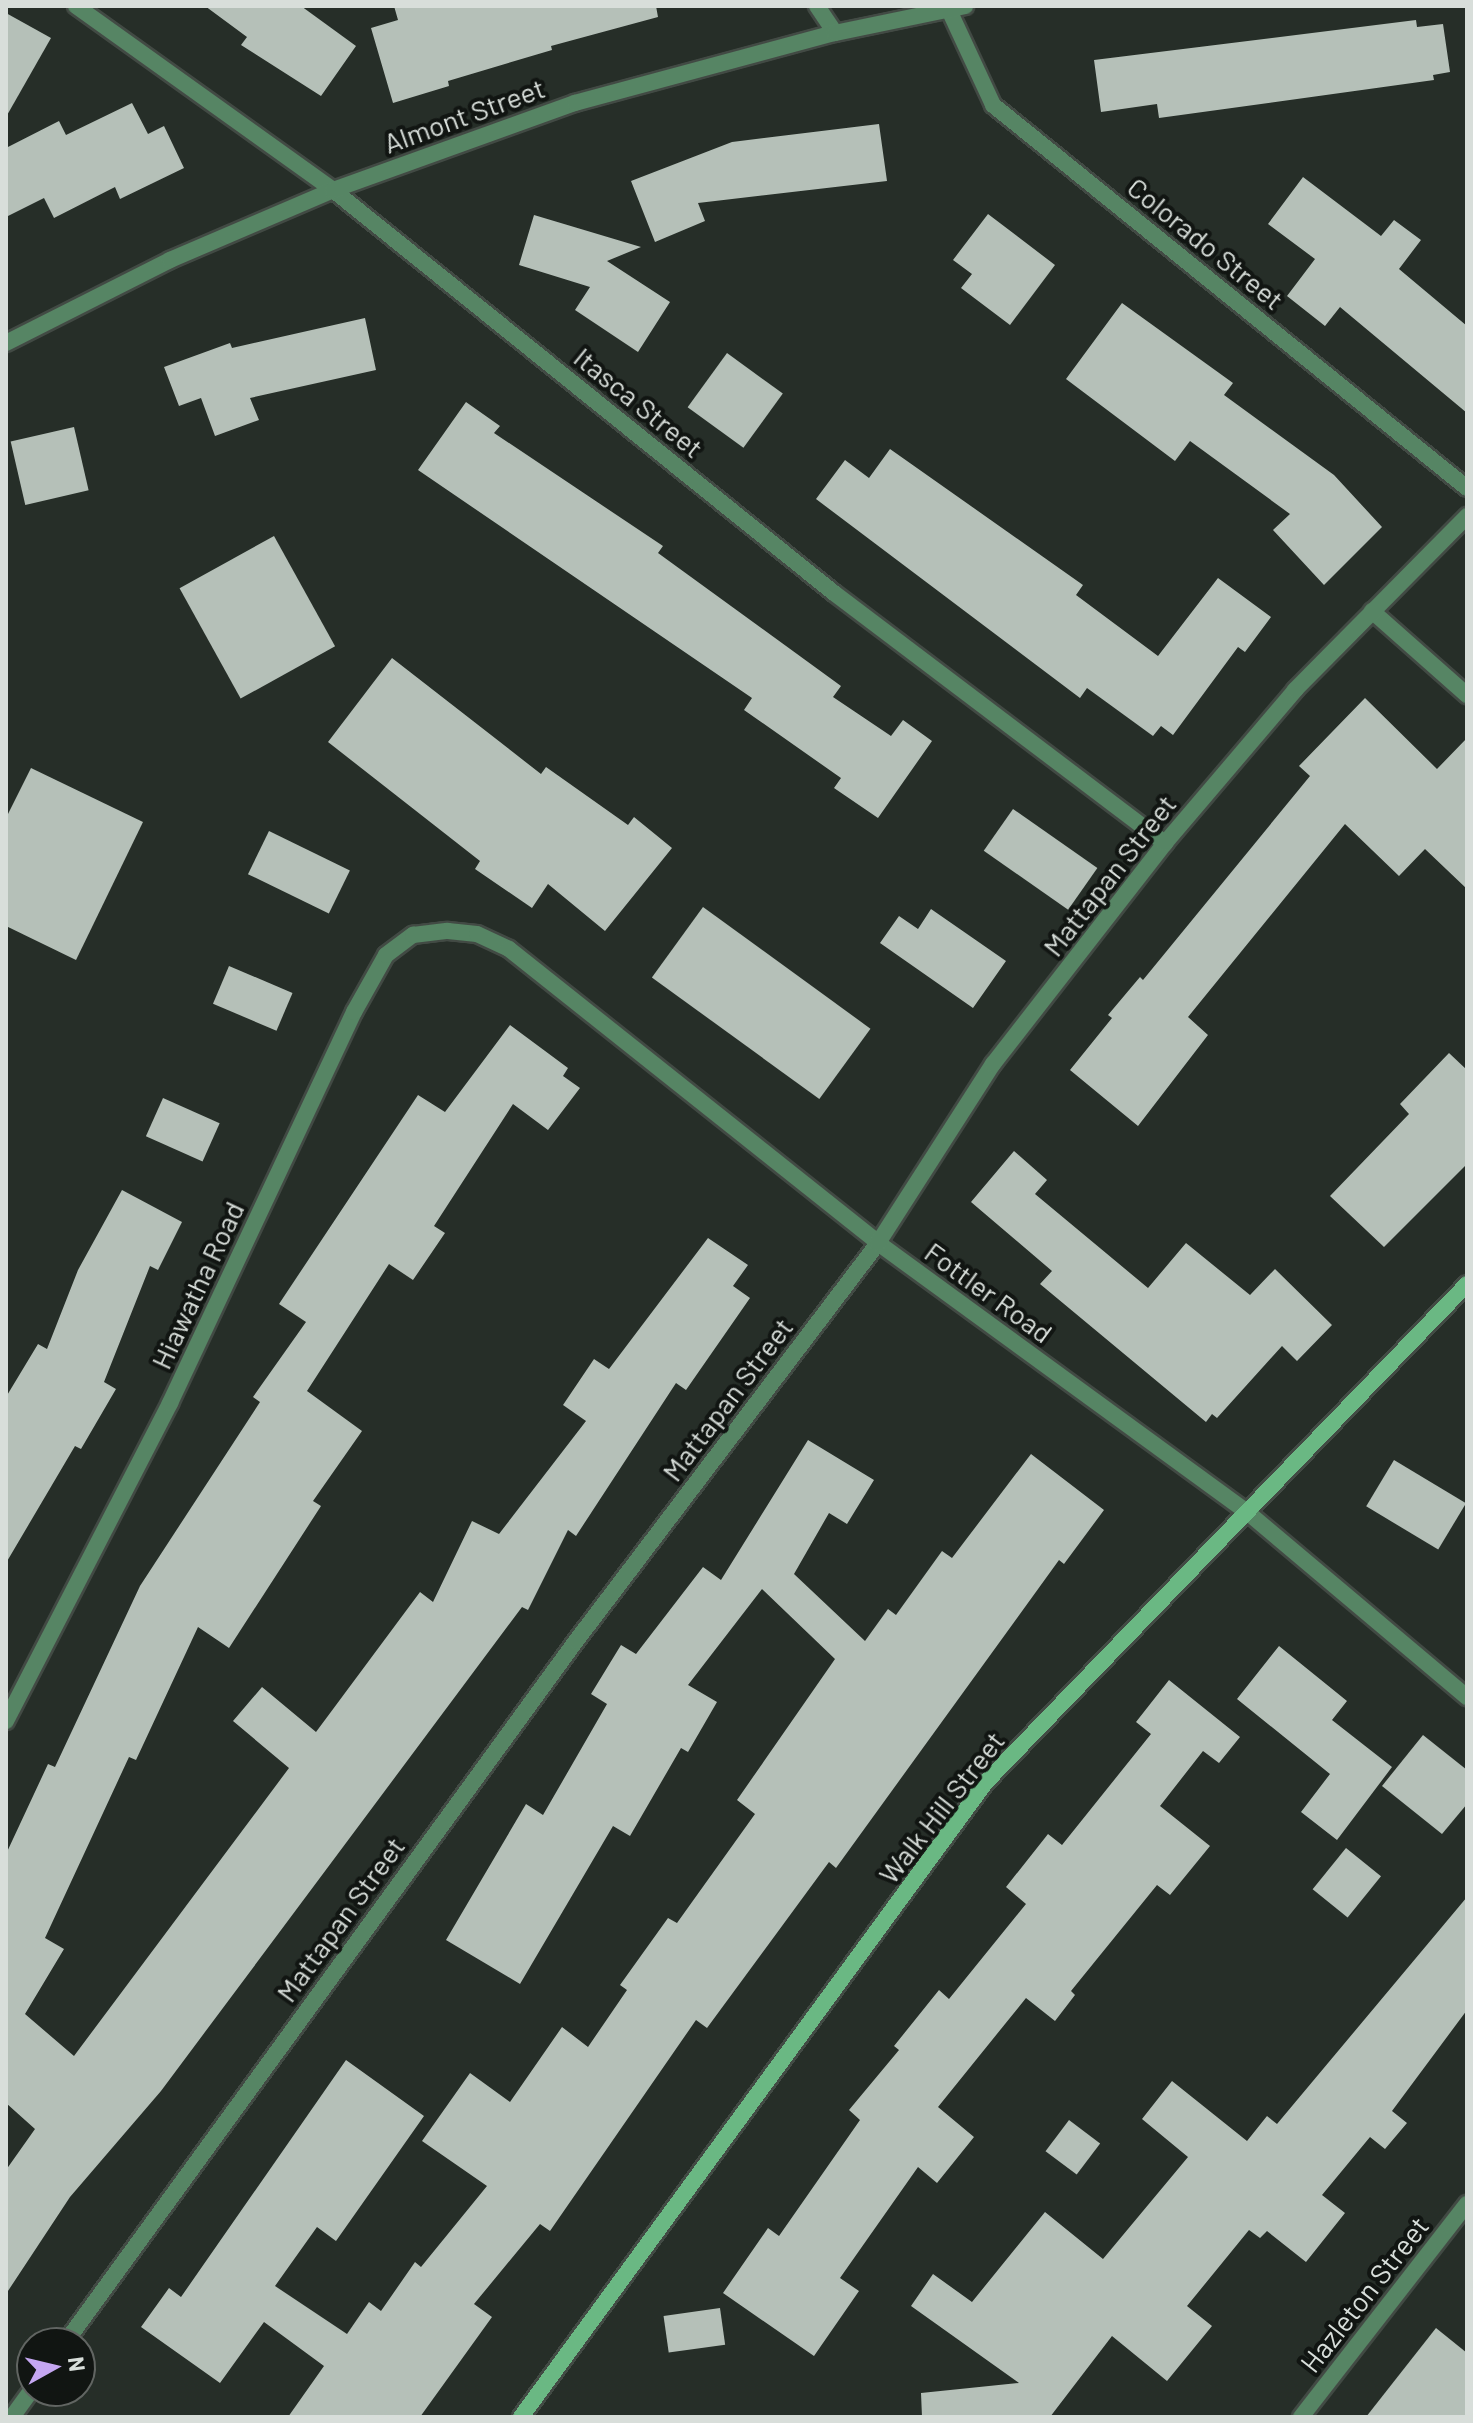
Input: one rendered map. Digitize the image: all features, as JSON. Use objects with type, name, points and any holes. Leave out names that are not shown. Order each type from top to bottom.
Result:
[{"type":"main road","name":"Walk Hill Street","points":[[521,2417],[986,1782],[1467,1284]]},
{"type":"street","name":"Itasca Street","points":[[76,6],[333,190],[834,593],[1165,843]]},
{"type":"street","points":[[817,6],[835,33]]},
{"type":"street","name":"Almont Street","points":[[6,343],[170,260],[333,190],[575,103],[835,33],[957,8]]},
{"type":"street","name":"Colorado Street","points":[[957,8],[993,105],[1467,488]]},
{"type":"street","name":"Mattapan Street","points":[[77,2327],[576,1641],[878,1243],[993,1064],[1165,843],[1295,690],[1467,516]]},
{"type":"street","points":[[1372,611],[1467,695]]},
{"type":"street","name":"Fottler Road","points":[[477,934],[509,949],[878,1243],[1246,1511],[1467,1697]]},
{"type":"street","name":"Hiawatha Road","points":[[6,1721],[170,1403],[354,1012],[386,955],[413,935],[477,934]]},
{"type":"street","name":"Hazleton Street","points":[[1301,2417],[1467,2204]]},
{"type":"building","points":[[205,6],[301,6],[356,46],[321,96],[241,45],[247,37]]},
{"type":"building","points":[[394,6],[656,6],[658,17],[551,46],[552,50],[448,81],[449,86],[393,103],[371,28],[398,20]]},
{"type":"building","points":[[6,13],[51,38],[6,117]]},
{"type":"building","points":[[1416,20],[1417,27],[1443,24],[1450,72],[1433,75],[1434,80],[1159,118],[1157,104],[1101,112],[1094,60]]},
{"type":"building","points":[[132,103],[148,134],[164,126],[184,168],[120,199],[115,187],[54,218],[44,198],[6,217],[6,148],[59,121],[66,135]]},
{"type":"building","points":[[879,124],[887,181],[698,203],[705,221],[655,242],[631,181],[732,142]]},
{"type":"building","points":[[1303,177],[1381,236],[1394,220],[1421,240],[1399,269],[1467,326],[1467,413],[1340,307],[1325,326],[1287,296],[1315,259],[1268,224]]},
{"type":"building","points":[[988,214],[1055,265],[1010,325],[961,288],[972,274],[953,260]]},
{"type":"building","points":[[534,215],[641,247],[607,261],[670,302],[638,352],[575,310],[590,287],[519,265]]},
{"type":"building","points":[[1122,303],[1233,383],[1224,395],[1334,475],[1382,527],[1324,585],[1273,530],[1290,514],[1190,441],[1175,461],[1066,379]]},
{"type":"building","points":[[365,318],[376,370],[250,398],[259,420],[215,436],[201,398],[179,406],[164,367],[230,343],[232,348]]},
{"type":"building","points":[[727,353],[783,394],[743,448],[688,407]]},
{"type":"building","points":[[466,402],[500,426],[494,433],[663,546],[658,553],[841,686],[833,697],[891,736],[903,720],[932,741],[878,818],[834,788],[841,778],[744,710],[752,698],[418,470]]},
{"type":"building","points":[[74,427],[89,490],[25,505],[11,442]]},
{"type":"building","points":[[890,449],[1083,585],[1076,595],[1158,656],[1218,578],[1271,617],[1245,652],[1238,647],[1173,735],[1161,726],[1153,736],[1087,688],[1080,698],[816,499],[845,460],[869,478]]},
{"type":"building","points":[[274,536],[335,646],[241,699],[180,588]]},
{"type":"building","points":[[392,658],[541,774],[546,767],[628,825],[634,817],[672,848],[605,931],[548,884],[532,908],[475,869],[480,861],[328,742]]},
{"type":"building","points":[[1365,698],[1437,769],[1467,738],[1467,889],[1425,849],[1399,876],[1345,824],[1188,1017],[1208,1035],[1138,1126],[1070,1070],[1112,1018],[1108,1015],[1140,977],[1143,980],[1310,776],[1299,766]]},
{"type":"building","points":[[31,768],[143,822],[76,960],[6,926],[6,818]]},
{"type":"building","points":[[1013,809],[1097,868],[1068,910],[984,851]]},
{"type":"building","points":[[269,831],[350,870],[329,914],[248,874]]},
{"type":"building","points":[[703,907],[870,1029],[819,1099],[652,977]]},
{"type":"building","points":[[931,909],[1006,961],[973,1008],[880,943],[899,916],[918,929]]},
{"type":"building","points":[[229,966],[293,993],[276,1031],[213,1004]]},
{"type":"building","points":[[510,1025],[568,1068],[563,1076],[580,1088],[548,1130],[513,1104],[434,1226],[445,1233],[413,1280],[389,1264],[307,1391],[362,1431],[313,1501],[321,1506],[229,1648],[198,1627],[136,1760],[129,1757],[45,1938],[64,1949],[25,2014],[74,2056],[289,1768],[233,1721],[262,1687],[316,1732],[420,1592],[433,1602],[472,1521],[499,1534],[586,1421],[563,1405],[594,1359],[609,1369],[708,1238],[748,1265],[733,1286],[750,1298],[686,1390],[676,1383],[576,1536],[568,1530],[528,1610],[522,1607],[161,2091],[70,2197],[6,2294],[6,2170],[35,2129],[6,2103],[6,1854],[48,1764],[55,1767],[140,1586],[260,1402],[253,1397],[306,1322],[279,1304],[418,1095],[445,1112]]},
{"type":"building","points":[[1449,1053],[1467,1070],[1467,1164],[1384,1247],[1330,1196],[1409,1114],[1400,1104]]},
{"type":"building","points":[[163,1098],[220,1123],[203,1162],[146,1136]]},
{"type":"building","points":[[1014,1151],[1047,1180],[1035,1194],[1148,1288],[1186,1243],[1250,1295],[1275,1269],[1332,1325],[1297,1361],[1282,1346],[1217,1418],[1212,1414],[1206,1422],[1040,1284],[1052,1271],[971,1202]]},
{"type":"building","points":[[122,1190],[182,1222],[158,1270],[150,1266],[104,1382],[116,1389],[81,1449],[75,1446],[6,1563],[6,1397],[38,1344],[47,1349],[78,1270]]},
{"type":"building","points":[[808,1440],[874,1480],[847,1524],[829,1513],[794,1574],[865,1641],[888,1609],[896,1615],[942,1551],[952,1558],[1031,1454],[1104,1510],[1064,1564],[1059,1560],[836,1868],[829,1862],[707,2028],[696,2020],[550,2231],[540,2224],[474,2304],[492,2317],[420,2417],[288,2417],[324,2366],[264,2322],[220,2383],[141,2327],[169,2288],[181,2297],[346,2060],[424,2116],[336,2241],[317,2227],[275,2286],[347,2334],[369,2302],[381,2311],[415,2262],[421,2267],[487,2186],[422,2141],[470,2073],[510,2102],[562,2027],[588,2047],[627,1990],[620,1985],[668,1918],[677,1923],[755,1814],[737,1800],[835,1659],[762,1589],[688,1685],[717,1702],[688,1752],[681,1748],[630,1836],[613,1826],[520,1984],[446,1940],[526,1804],[543,1815],[607,1704],[591,1694],[621,1645],[636,1654],[703,1567],[721,1580]]},
{"type":"building","points":[[1394,1460],[1466,1503],[1438,1550],[1366,1506]]},
{"type":"building","points":[[1279,1646],[1347,1701],[1332,1720],[1392,1767],[1337,1840],[1301,1812],[1330,1774],[1237,1699]]},
{"type":"building","points":[[1169,1680],[1240,1737],[1219,1763],[1203,1751],[1160,1806],[1210,1846],[1170,1895],[1157,1885],[1071,1991],[1075,1995],[1055,2021],[1026,1998],[938,2107],[974,2137],[937,2183],[918,2167],[840,2278],[859,2291],[814,2356],[723,2293],[768,2228],[779,2236],[860,2120],[849,2110],[899,2050],[894,2046],[939,1990],[949,1999],[1026,1904],[1006,1887],[1048,1834],[1062,1845],[1151,1734],[1136,1722]]},
{"type":"building","points":[[1423,1735],[1467,1770],[1467,1804],[1442,1834],[1382,1786]]},
{"type":"building","points":[[1346,1848],[1381,1876],[1348,1918],[1313,1889]]},
{"type":"building","points":[[1467,1897],[1467,2010],[1392,2111],[1407,2123],[1385,2149],[1370,2137],[1322,2195],[1345,2213],[1306,2262],[1267,2231],[1260,2238],[1249,2230],[1187,2306],[1212,2326],[1167,2381],[1112,2336],[1050,2417],[922,2417],[921,2393],[1019,2383],[911,2306],[933,2274],[972,2302],[1045,2212],[1103,2259],[1188,2157],[1142,2119],[1172,2081],[1247,2141],[1267,2116],[1277,2124]]},
{"type":"building","points":[[1069,2120],[1100,2143],[1077,2175],[1046,2151]]},
{"type":"building","points":[[720,2308],[725,2345],[669,2353],[664,2316]]},
{"type":"building","points":[[1436,2328],[1467,2353],[1467,2417],[1366,2417]]}]
